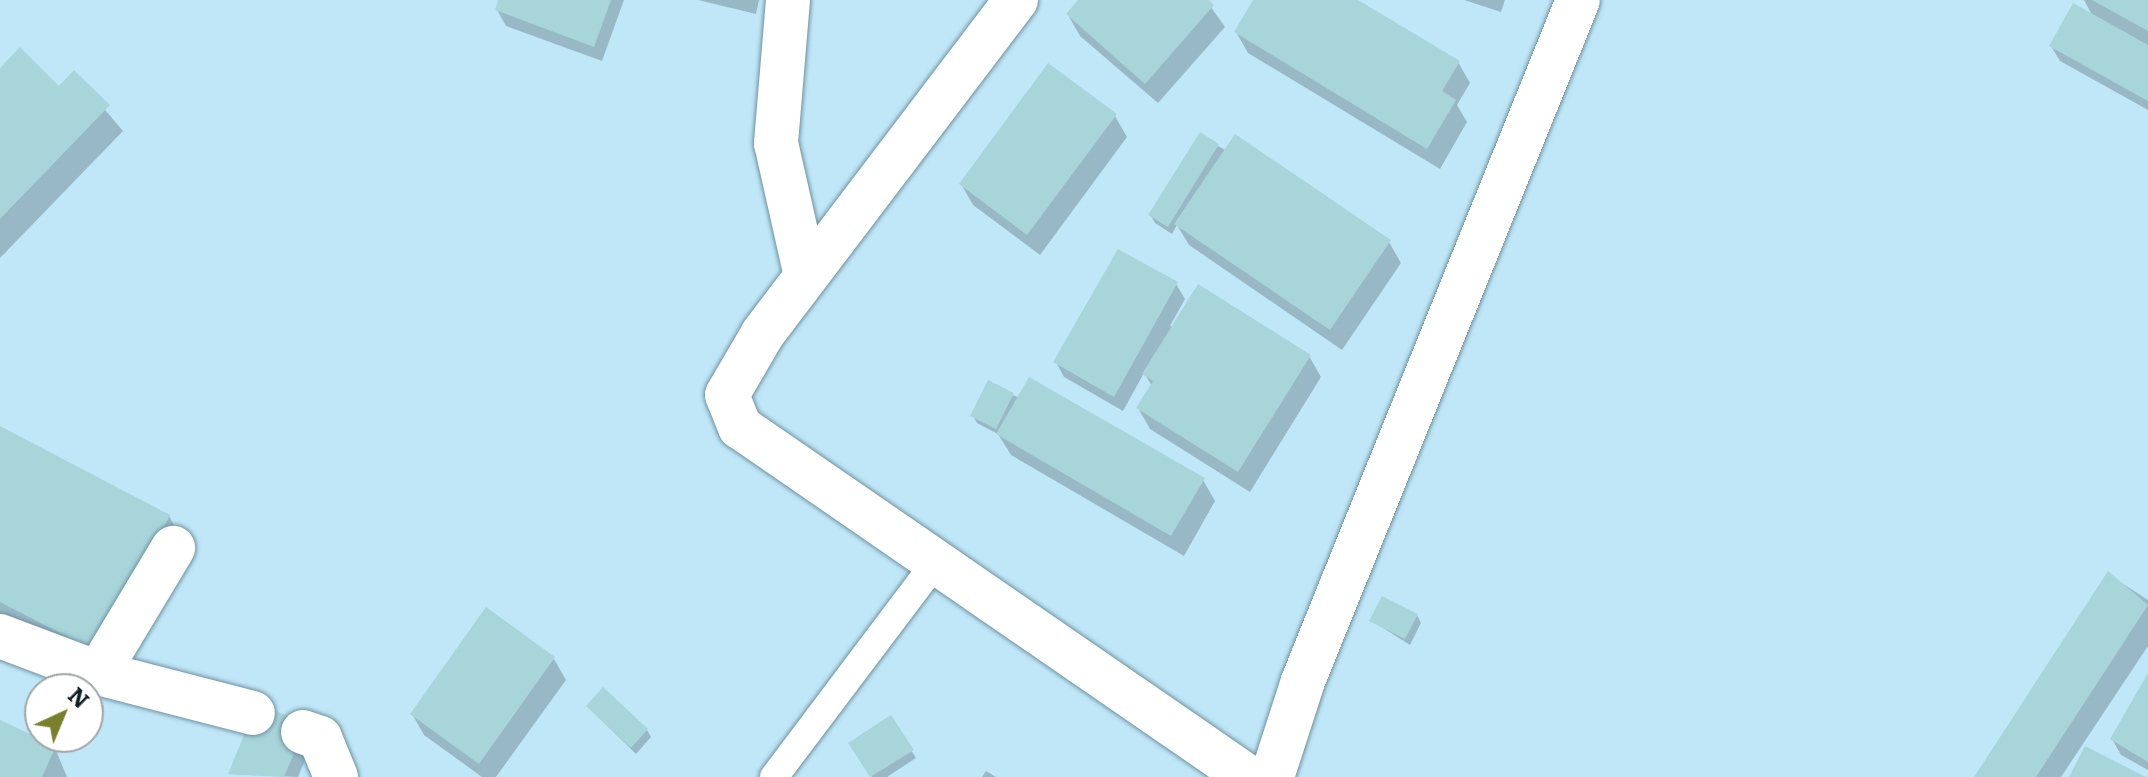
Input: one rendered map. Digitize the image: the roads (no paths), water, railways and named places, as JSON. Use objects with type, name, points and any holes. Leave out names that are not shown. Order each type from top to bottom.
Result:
[{"type":"street","points":[[788,0],[776,143],[806,276]]},
{"type":"street","points":[[1016,0],[806,276],[727,395],[740,427],[939,558],[1248,777]]},
{"type":"street","points":[[1272,777],[1303,681],[1578,0]]},
{"type":"street","points":[[0,636],[98,673],[173,548]]},
{"type":"street","points":[[104,675],[253,713]]},
{"type":"street","points":[[303,732],[320,738],[336,777]]},
{"type":"lane","points":[[774,777],[939,558]]}]
